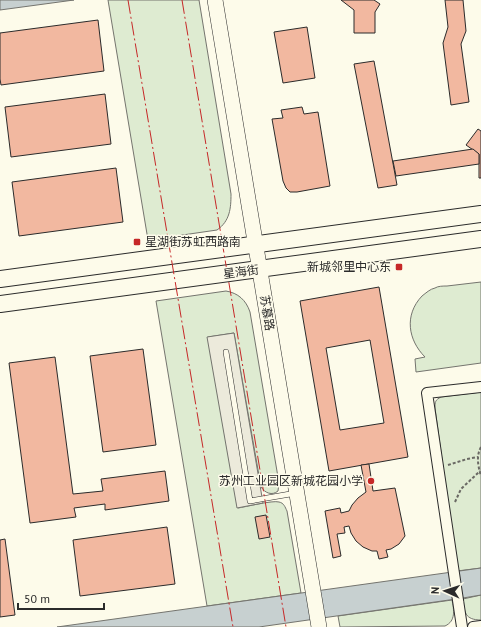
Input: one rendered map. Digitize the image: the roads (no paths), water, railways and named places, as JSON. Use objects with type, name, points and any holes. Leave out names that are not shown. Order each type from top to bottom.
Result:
[{"type":"main road","name":"苏慕路","points":[[215,0],[319,626]]},
{"type":"main road","name":"星海街","points":[[0,279],[481,214]]},
{"type":"main road","name":"星海街","points":[[0,304],[481,239]]},
{"type":"street","points":[[462,627],[426,393],[481,387]]},
{"type":"street","points":[[473,627],[481,626]]},
{"type":"lane","points":[[226,352],[250,501],[297,493]]},
{"type":"place","name":"星湖街苏虹西路南","points":[[137,242]]},
{"type":"place","name":"新城邻里中心东","points":[[399,267]]},
{"type":"place","name":"苏州工业园区新城花园小学","points":[[371,481]]}]
